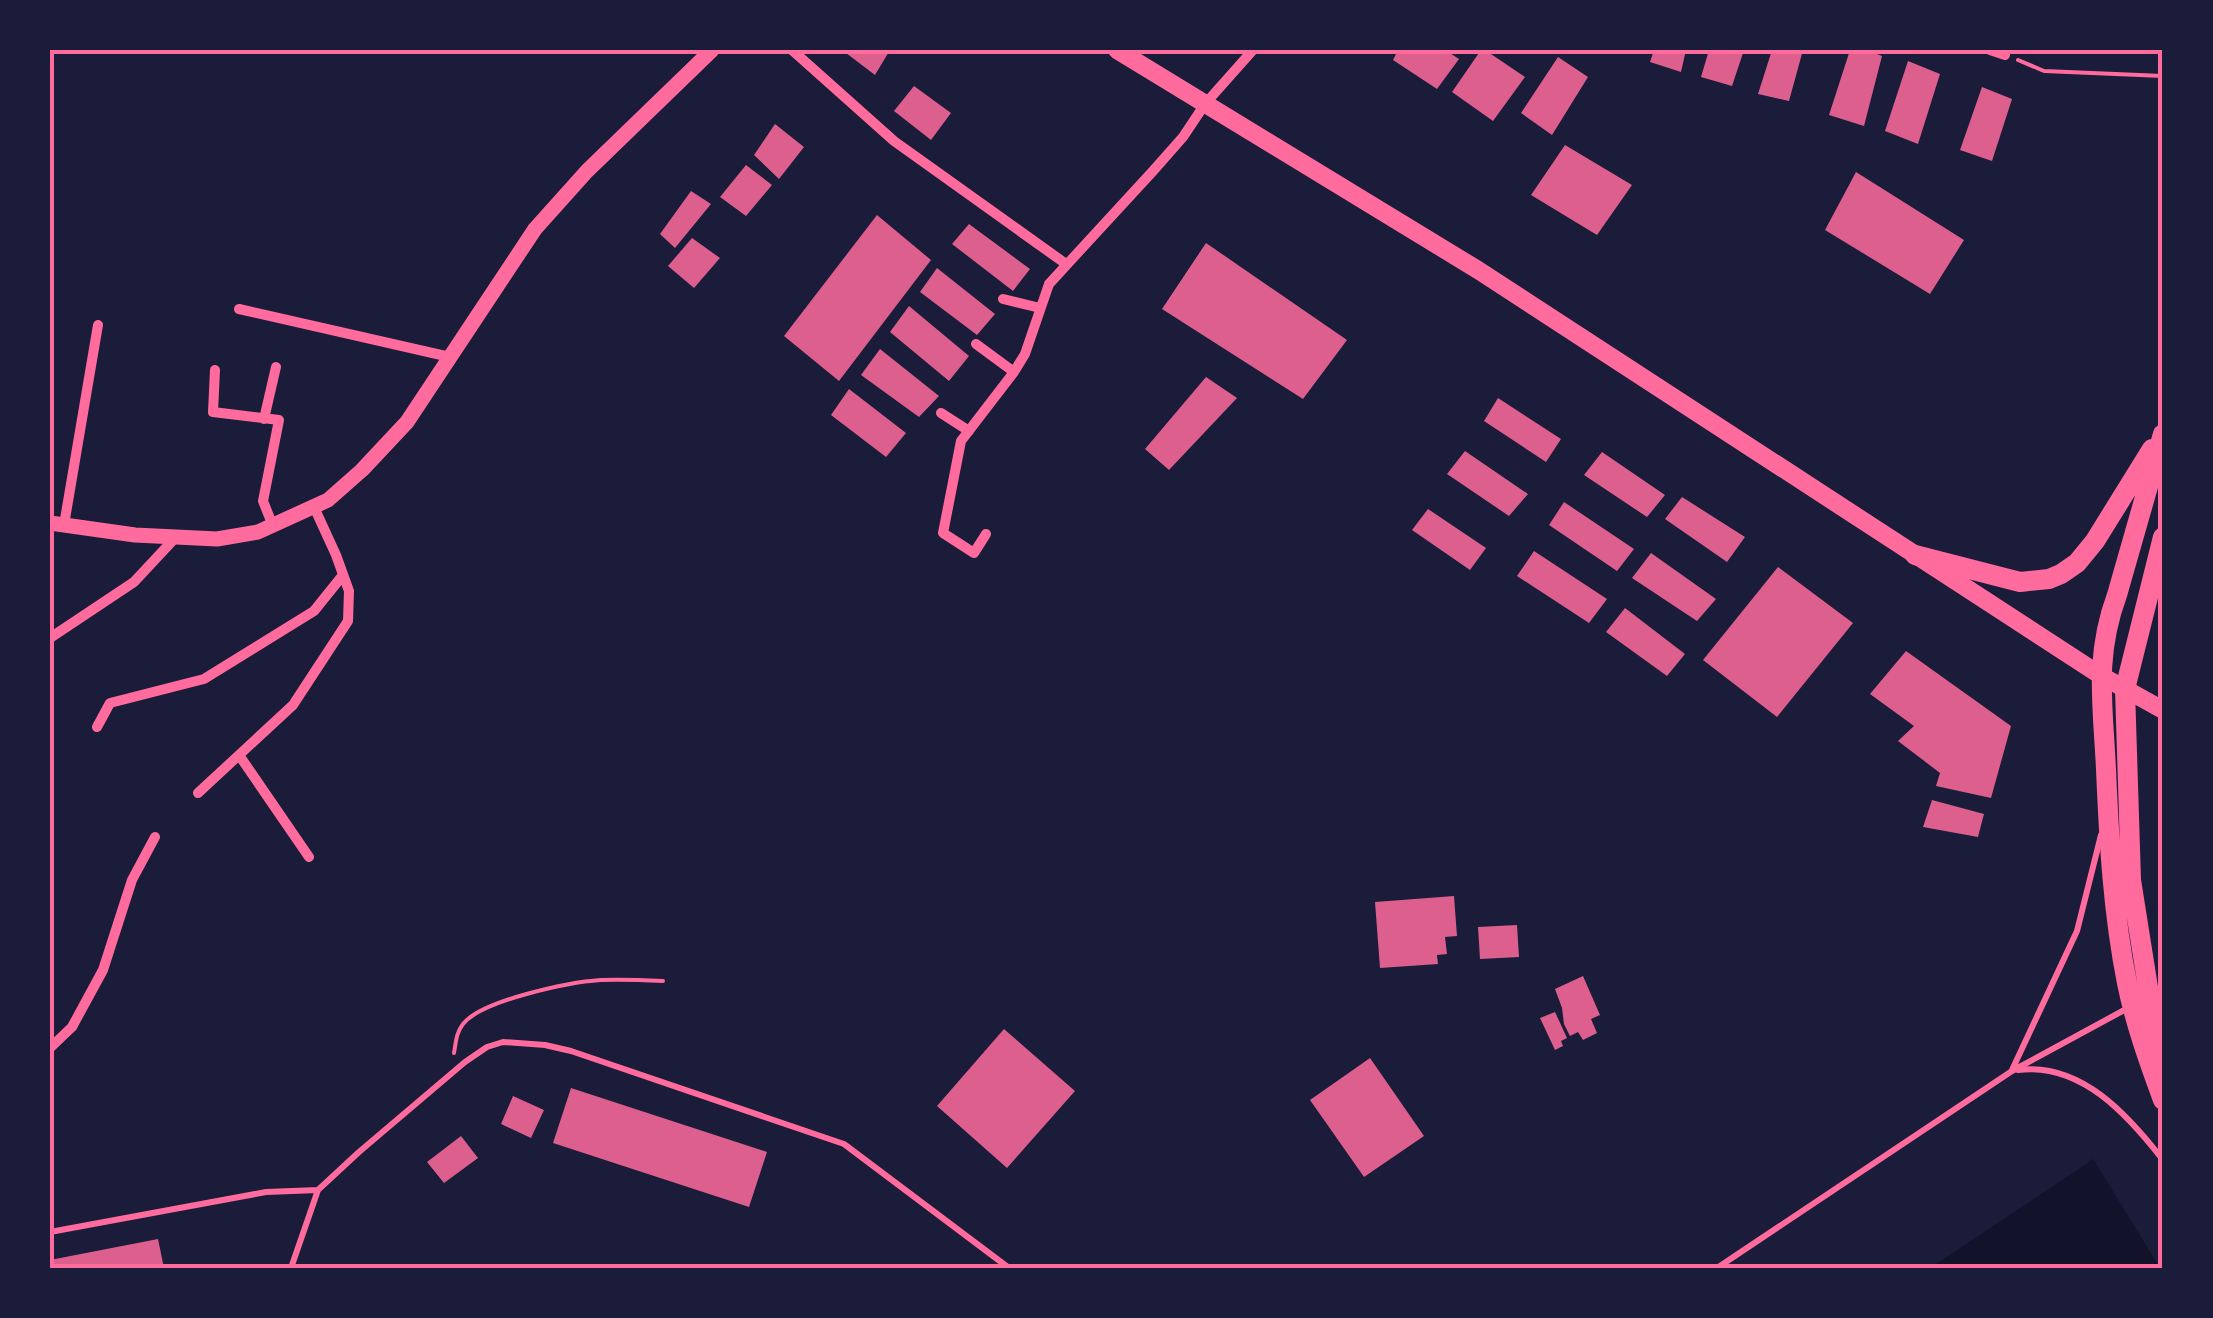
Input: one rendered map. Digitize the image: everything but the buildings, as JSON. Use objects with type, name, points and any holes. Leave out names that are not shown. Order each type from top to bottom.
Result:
[{"type":"main road","points":[[1117,50],[1478,270],[2100,675],[2163,710]]},
{"type":"main road","points":[[1915,555],[2020,582],[2061,574],[2077,563],[2095,541],[2163,432]]},
{"type":"main road","points":[[2163,432],[2108,620],[2100,675],[2112,872],[2127,984],[2163,1100]]},
{"type":"main road","points":[[2163,537],[2126,689],[2131,880],[2150,1000],[2163,1048]]},
{"type":"street","points":[[98,325],[57,524],[136,535],[217,539],[258,532],[314,508],[362,470],[407,422],[535,229],[587,171],[712,50]]},
{"type":"street","points":[[792,50],[894,140],[1066,264]]},
{"type":"street","points":[[986,534],[974,554],[943,532],[961,441],[1014,372],[1049,284],[1154,171],[1253,50]]},
{"type":"street","points":[[1990,50],[2005,55]]},
{"type":"street","points":[[1003,299],[1040,308]]},
{"type":"street","points":[[240,309],[450,357]]},
{"type":"street","points":[[976,344],[1014,372]]},
{"type":"street","points":[[264,418],[276,367]]},
{"type":"street","points":[[215,370],[213,412],[279,420],[263,501],[273,526]]},
{"type":"street","points":[[941,413],[969,430]]},
{"type":"street","points":[[198,793],[293,704],[348,621],[349,590],[314,508]]},
{"type":"street","points":[[50,638],[134,582],[176,537]]},
{"type":"street","points":[[97,727],[110,703],[204,680],[314,611],[343,575]]},
{"type":"street","points":[[239,755],[310,858]]},
{"type":"street","points":[[50,1048],[72,1027],[103,970],[132,880],[155,837]]},
{"type":"lane","points":[[2012,1071],[2077,931],[2108,804]]},
{"type":"lane","points":[[1718,1268],[2012,1071],[2133,1006]]},
{"type":"lane","points":[[291,1268],[318,1190],[452,1072],[503,1042],[545,1044],[571,1051],[844,1144],[1009,1268]]},
{"type":"lane","points":[[2012,1071],[2048,1070],[2083,1082],[2147,1139],[2163,1160]]},
{"type":"lane","points":[[50,1232],[266,1192],[318,1190]]},
{"type":"path","points":[[2005,55],[2044,70],[2163,76]]},
{"type":"path","points":[[452,1072],[456,1034],[472,1014],[490,1005],[576,983],[663,981]]},
{"type":"shaded area","points":[[2093,1159],[2160,1268],[1930,1268]]}]
